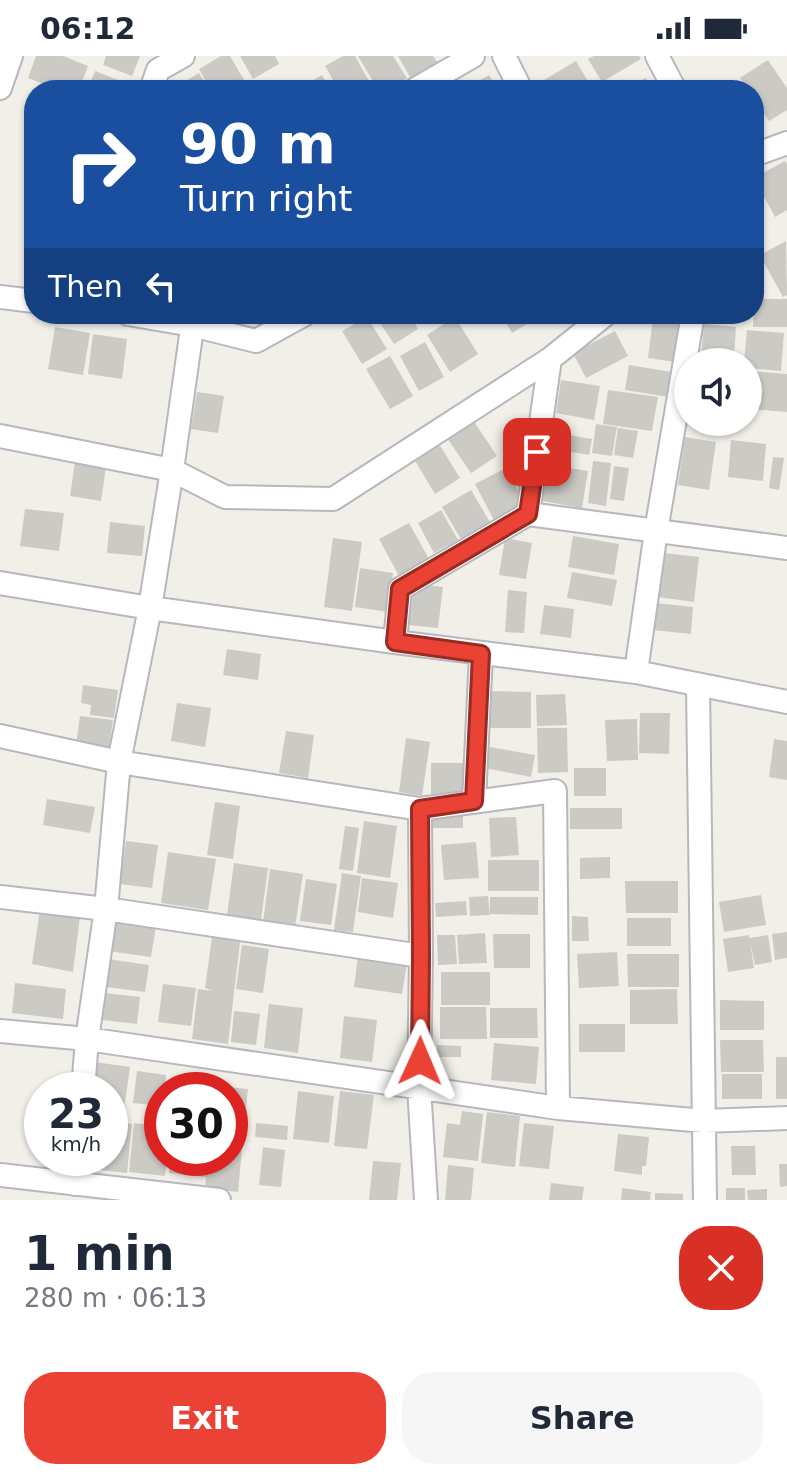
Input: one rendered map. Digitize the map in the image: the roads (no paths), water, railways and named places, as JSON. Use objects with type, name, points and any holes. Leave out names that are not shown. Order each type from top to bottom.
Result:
[{"type":"street","points":[[154,80],[158,70],[183,56]]},
{"type":"street","points":[[431,80],[473,56]]},
{"type":"street","points":[[504,56],[516,80]]},
{"type":"street","points":[[657,56],[670,80]]},
{"type":"street","points":[[0,88],[6,61]]},
{"type":"street","points":[[764,151],[787,143]]},
{"type":"street","points":[[0,297],[24,300]]},
{"type":"street","points":[[84,1072],[106,909],[119,762],[150,608],[192,324]]},
{"type":"street","points":[[207,324],[256,341],[287,324]]},
{"type":"street","points":[[0,436],[172,470],[225,497],[333,499],[550,359],[594,324]]},
{"type":"street","points":[[636,672],[691,324]]},
{"type":"street","points":[[528,514],[550,359]]},
{"type":"street","points":[[395,642],[400,589],[528,514],[787,548]]},
{"type":"street","points":[[0,583],[150,608],[636,672],[787,702]]},
{"type":"street","points":[[474,801],[481,654]]},
{"type":"street","points":[[698,686],[705,1200]]},
{"type":"street","points":[[0,736],[119,762],[420,809],[555,791],[558,1108]]},
{"type":"street","points":[[420,809],[419,1087],[426,1200]]},
{"type":"street","points":[[0,897],[106,909],[421,956]]},
{"type":"street","points":[[0,1031],[87,1039],[558,1108],[704,1121],[787,1118]]},
{"type":"street","points":[[0,1175],[204,1199]]},
{"type":"street","points":[[75,1184],[76,1176]]}]
